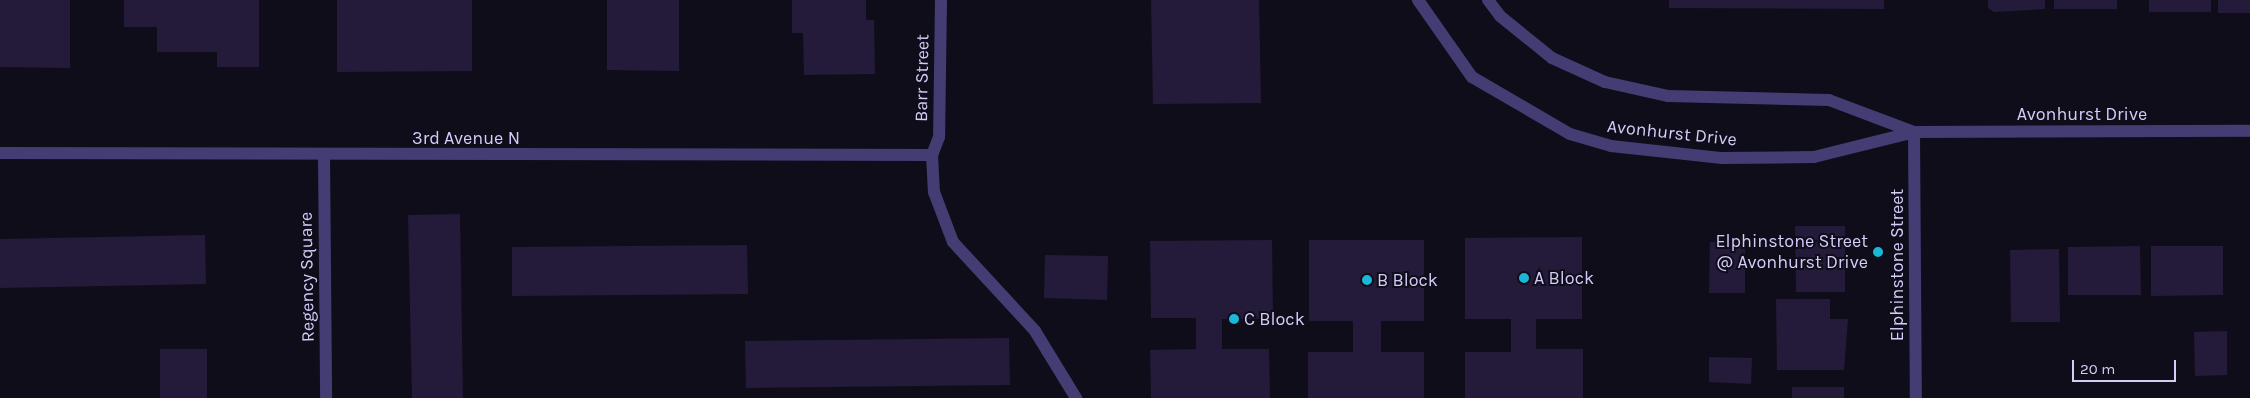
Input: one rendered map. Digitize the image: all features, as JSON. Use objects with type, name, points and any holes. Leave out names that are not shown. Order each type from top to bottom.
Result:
[{"type":"street","name":"Barr Street","points":[[940,0],[939,137],[932,155],[934,192],[953,242],[1035,331],[1076,398]]},
{"type":"street","name":"Avonhurst Drive","points":[[1418,0],[1472,76],[1570,134],[1611,146],[1722,158],[1814,158],[1914,132],[2250,131]]},
{"type":"street","name":"Avonhurst Drive","points":[[1488,0],[1500,16],[1552,58],[1605,82],[1668,96],[1829,100],[1914,132]]},
{"type":"street","name":"Elphinstone Street","points":[[1914,132],[1916,398]]},
{"type":"street","name":"3rd Avenue N","points":[[0,153],[932,155]]},
{"type":"street","name":"Regency Square","points":[[324,155],[326,398]]},
{"type":"building","points":[[0,0],[70,0],[70,68],[0,67]]},
{"type":"building","points":[[124,0],[259,0],[259,67],[217,67],[217,52],[157,52],[157,27],[124,27]]},
{"type":"building","points":[[337,0],[472,0],[472,71],[337,72]]},
{"type":"building","points":[[607,0],[679,0],[679,71],[607,70]]},
{"type":"building","points":[[792,0],[866,0],[866,20],[874,20],[875,74],[804,75],[803,33],[792,33]]},
{"type":"building","points":[[1151,0],[1259,0],[1261,103],[1153,104]]},
{"type":"building","points":[[1669,0],[1884,0],[1884,9],[1669,8]]},
{"type":"building","points":[[1988,0],[2045,0],[2045,9],[1994,12],[1988,8]]},
{"type":"building","points":[[2054,0],[2117,0],[2117,9],[2054,9]]},
{"type":"building","points":[[2149,0],[2211,0],[2211,12],[2149,12]]},
{"type":"building","points":[[2218,0],[2250,0],[2250,13],[2218,13]]},
{"type":"building","points":[[460,214],[463,398],[412,398],[408,215]]},
{"type":"building","points":[[1795,226],[1845,226],[1845,292],[1796,292]]},
{"type":"building","points":[[205,235],[206,284],[0,288],[0,239]]},
{"type":"building","name":"A Block","points":[[1582,237],[1582,319],[1536,319],[1536,349],[1583,349],[1583,398],[1465,398],[1465,352],[1511,352],[1511,319],[1465,319],[1465,238]]},
{"type":"building","name":"C Block","points":[[1272,240],[1273,319],[1222,319],[1222,349],[1269,349],[1270,398],[1151,398],[1150,350],[1196,349],[1196,318],[1151,318],[1150,241]]},
{"type":"building","name":"B Block","points":[[1309,240],[1424,240],[1424,321],[1381,321],[1381,352],[1424,352],[1424,398],[1308,398],[1308,352],[1353,352],[1353,321],[1309,321]]},
{"type":"building","points":[[1710,242],[1745,242],[1745,293],[1709,293]]},
{"type":"building","points":[[747,245],[748,294],[512,296],[512,247]]},
{"type":"building","points":[[2140,246],[2141,295],[2068,295],[2068,247]]},
{"type":"building","points":[[2151,246],[2223,246],[2223,295],[2151,296]]},
{"type":"building","points":[[2059,249],[2060,322],[2011,322],[2010,250]]},
{"type":"building","points":[[1045,255],[1108,256],[1107,300],[1044,298]]},
{"type":"building","points":[[1776,299],[1830,299],[1830,319],[1848,319],[1844,370],[1777,370]]},
{"type":"building","points":[[2227,331],[2227,375],[2195,376],[2194,332]]},
{"type":"building","points":[[1009,338],[1010,385],[746,388],[745,341]]},
{"type":"building","points":[[160,349],[207,349],[207,398],[160,398]]},
{"type":"building","points":[[1709,357],[1752,358],[1751,384],[1709,382]]},
{"type":"building","points":[[1792,387],[1844,387],[1844,398],[1792,398]]},
{"type":"place","name":"Elphinstone Street @ Avonhurst Drive","points":[[1878,252]]},
{"type":"place","name":"A Block","points":[[1524,278]]},
{"type":"place","name":"B Block","points":[[1367,280]]},
{"type":"place","name":"C Block","points":[[1234,319]]}]
